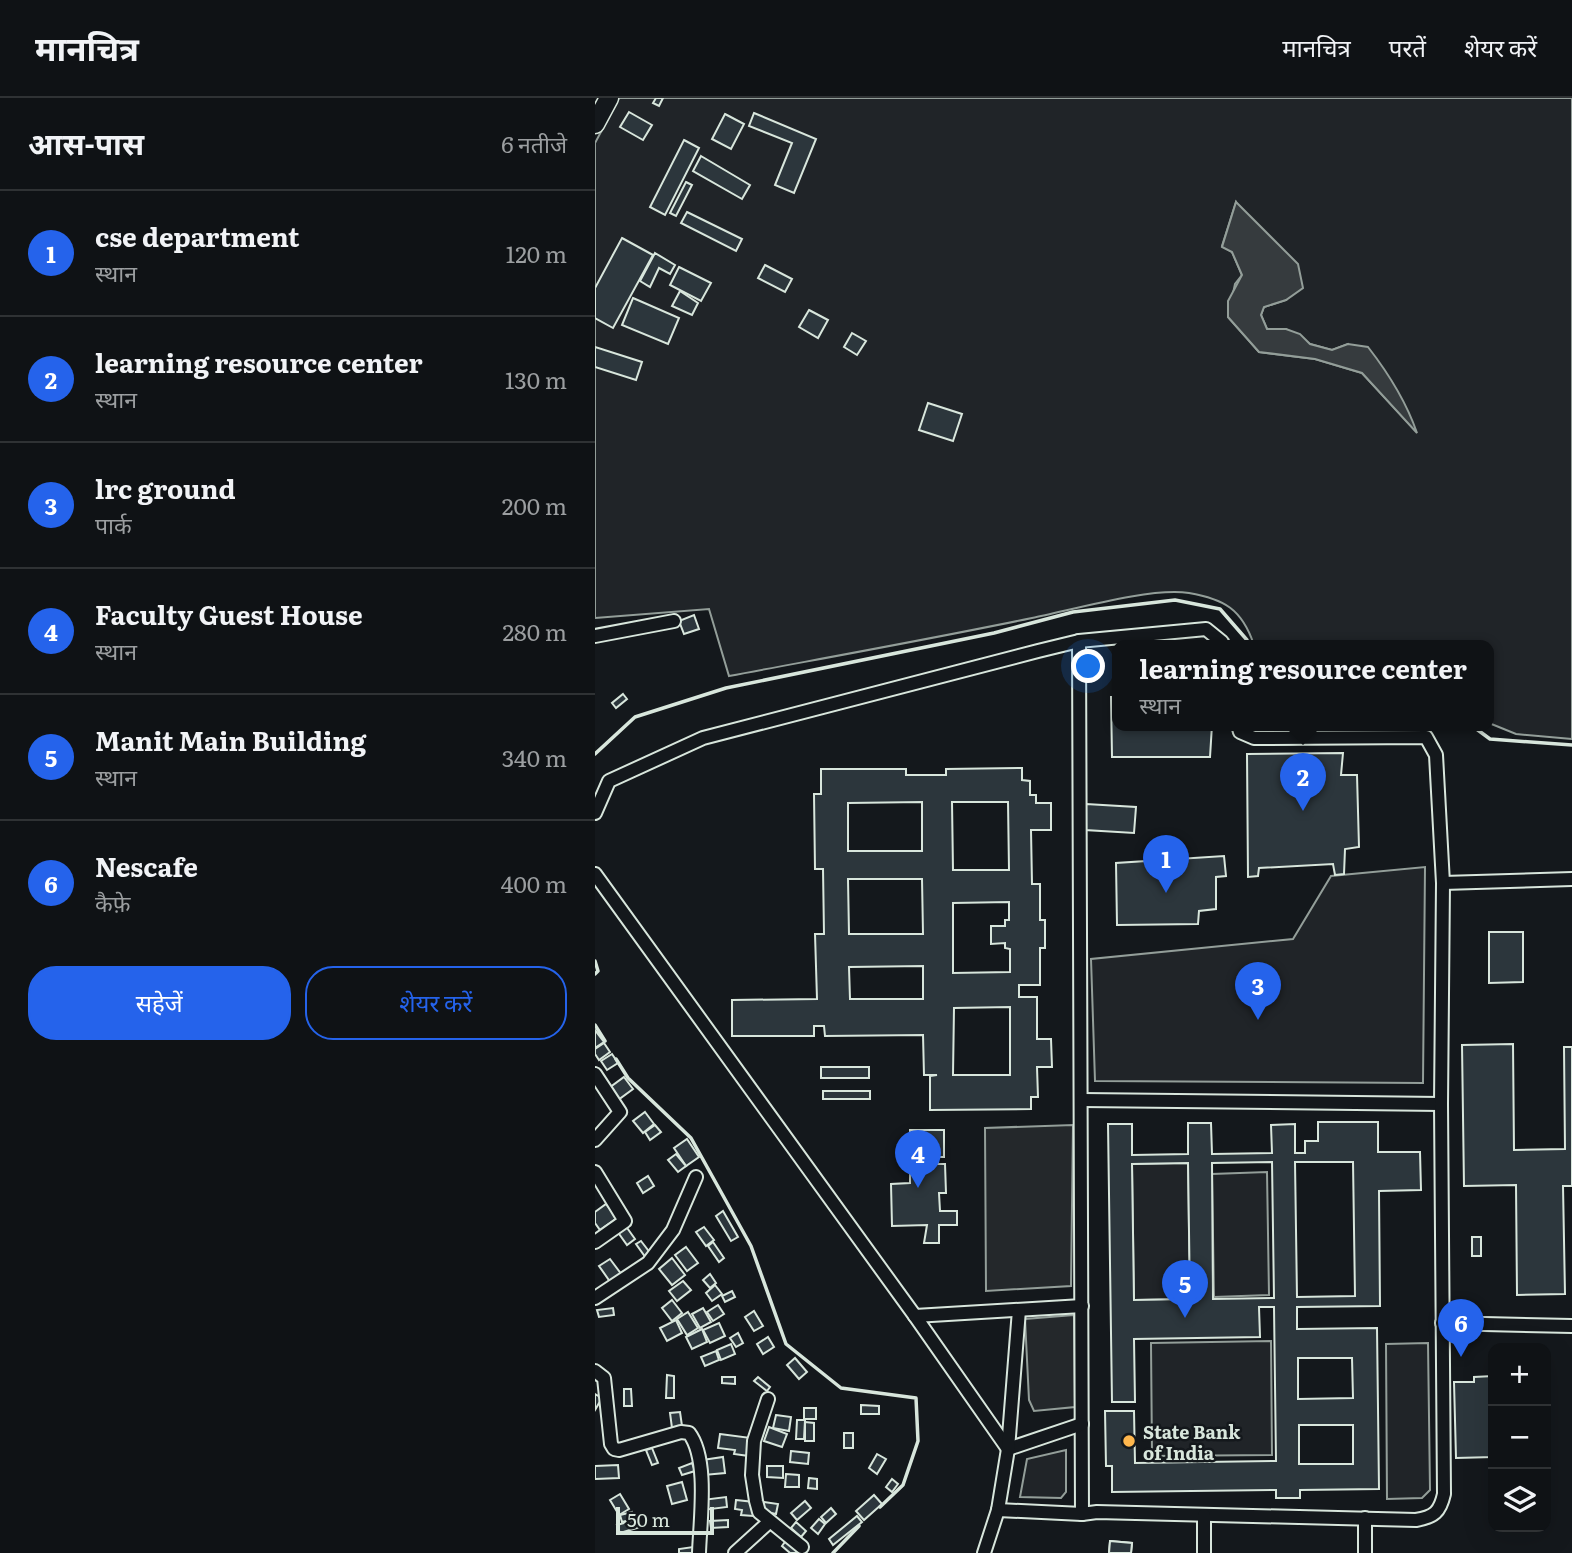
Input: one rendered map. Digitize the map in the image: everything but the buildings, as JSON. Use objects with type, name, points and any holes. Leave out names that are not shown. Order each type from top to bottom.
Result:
[{"type":"main road","points":[[595,124],[609,98]]},
{"type":"street","points":[[595,636],[674,621]]},
{"type":"street","points":[[595,813],[609,781],[703,738],[1079,641],[1206,629],[1217,640]]},
{"type":"street","points":[[1079,641],[1082,1514]]},
{"type":"street","points":[[998,1510],[1416,1520],[1430,1518],[1441,1508],[1444,1494],[1441,1104],[1443,883],[1436,755],[1426,737],[1254,738],[1240,731]]},
{"type":"street","points":[[595,874],[1008,1449]]},
{"type":"street","points":[[1443,883],[1572,879]]},
{"type":"street","points":[[595,1074],[620,1112],[595,1140]]},
{"type":"street","points":[[1082,1100],[1441,1104]]},
{"type":"street","points":[[595,1173],[625,1221],[595,1242]]},
{"type":"street","points":[[595,1298],[648,1263],[673,1230],[696,1177]]},
{"type":"street","points":[[915,1316],[1082,1306]]},
{"type":"street","points":[[984,1553],[998,1510],[1008,1449],[1019,1310]]},
{"type":"street","points":[[1442,1323],[1572,1326]]},
{"type":"street","points":[[595,1371],[604,1378],[611,1444],[614,1449],[619,1450],[681,1432],[689,1433],[694,1440],[701,1473],[699,1553]]},
{"type":"street","points":[[768,1399],[754,1441],[752,1475],[759,1512],[802,1547]]},
{"type":"street","points":[[1008,1449],[1082,1424]]},
{"type":"street","points":[[1204,1515],[1204,1553]]},
{"type":"street","points":[[1365,1518],[1365,1553]]},
{"type":"street","points":[[735,1553],[769,1522]]},
{"type":"shaded area","points":[[619,98],[1572,98],[1572,739],[1516,734],[1494,725],[1494,640],[1252,640],[1244,623],[1230,608],[1212,599],[1189,593],[1133,596],[729,676],[709,609],[595,618],[595,143]],"holes":[[[1236,202],[1286,300],[1264,307],[1261,315],[1267,329],[1286,329],[1310,344],[1332,350],[1348,344],[1416,431],[1362,373],[1315,359],[1259,352],[1228,317],[1235,284],[1242,275],[1232,252],[1222,246]]]},
{"type":"shaded area","points":[[1236,202],[1298,264],[1303,288],[1286,300],[1264,307],[1261,315],[1267,329],[1286,329],[1300,334],[1310,344],[1332,350],[1348,344],[1368,347],[1396,388],[1417,433],[1362,373],[1315,359],[1259,352],[1228,317],[1228,301],[1242,275],[1232,252],[1222,247]]},
{"type":"shaded area","points":[[1425,867],[1423,1083],[1095,1081],[1091,959],[1293,939],[1331,876]]},
{"type":"shaded area","points":[[1073,1125],[1071,1286],[986,1291],[985,1128]]},
{"type":"shaded area","points":[[1188,1163],[1190,1299],[1134,1300],[1132,1164]]},
{"type":"shaded area","points":[[1267,1172],[1269,1295],[1214,1297],[1212,1174]]},
{"type":"shaded area","points":[[1074,1315],[1075,1407],[1034,1411],[1029,1400],[1025,1319]]},
{"type":"shaded area","points":[[1271,1341],[1272,1455],[1152,1456],[1151,1343]]},
{"type":"shaded area","points":[[1428,1343],[1430,1490],[1422,1498],[1387,1499],[1386,1344]]},
{"type":"shaded area","points":[[1066,1450],[1066,1492],[1061,1498],[1020,1497],[1027,1459]]},
{"type":"wall","points":[[595,754],[635,717],[726,688],[994,633],[1073,612],[1175,600],[1220,609],[1247,640]]},
{"type":"wall","points":[[1479,731],[1490,739],[1572,745]]},
{"type":"wall","points":[[595,961],[598,971],[595,974]]},
{"type":"wall","points":[[595,1025],[605,1041]]},
{"type":"wall","points":[[616,1059],[628,1078],[691,1138],[751,1246],[786,1344],[841,1388],[916,1398],[918,1441],[903,1485],[880,1507]]},
{"type":"wall","points":[[833,1553],[859,1526]]},
{"type":"place","name":"learning resource center","points":[[1303,811]]},
{"type":"place","name":"cse department","points":[[1166,893]]},
{"type":"place","name":"lrc ground","points":[[1258,1020]]},
{"type":"place","name":"Faculty Guest House","points":[[918,1188]]},
{"type":"place","name":"Manit Main Building","points":[[1185,1318]]},
{"type":"place","name":"Nescafe","points":[[1461,1357]]},
{"type":"place","name":"State Bank of India","points":[[1129,1441]]}]
